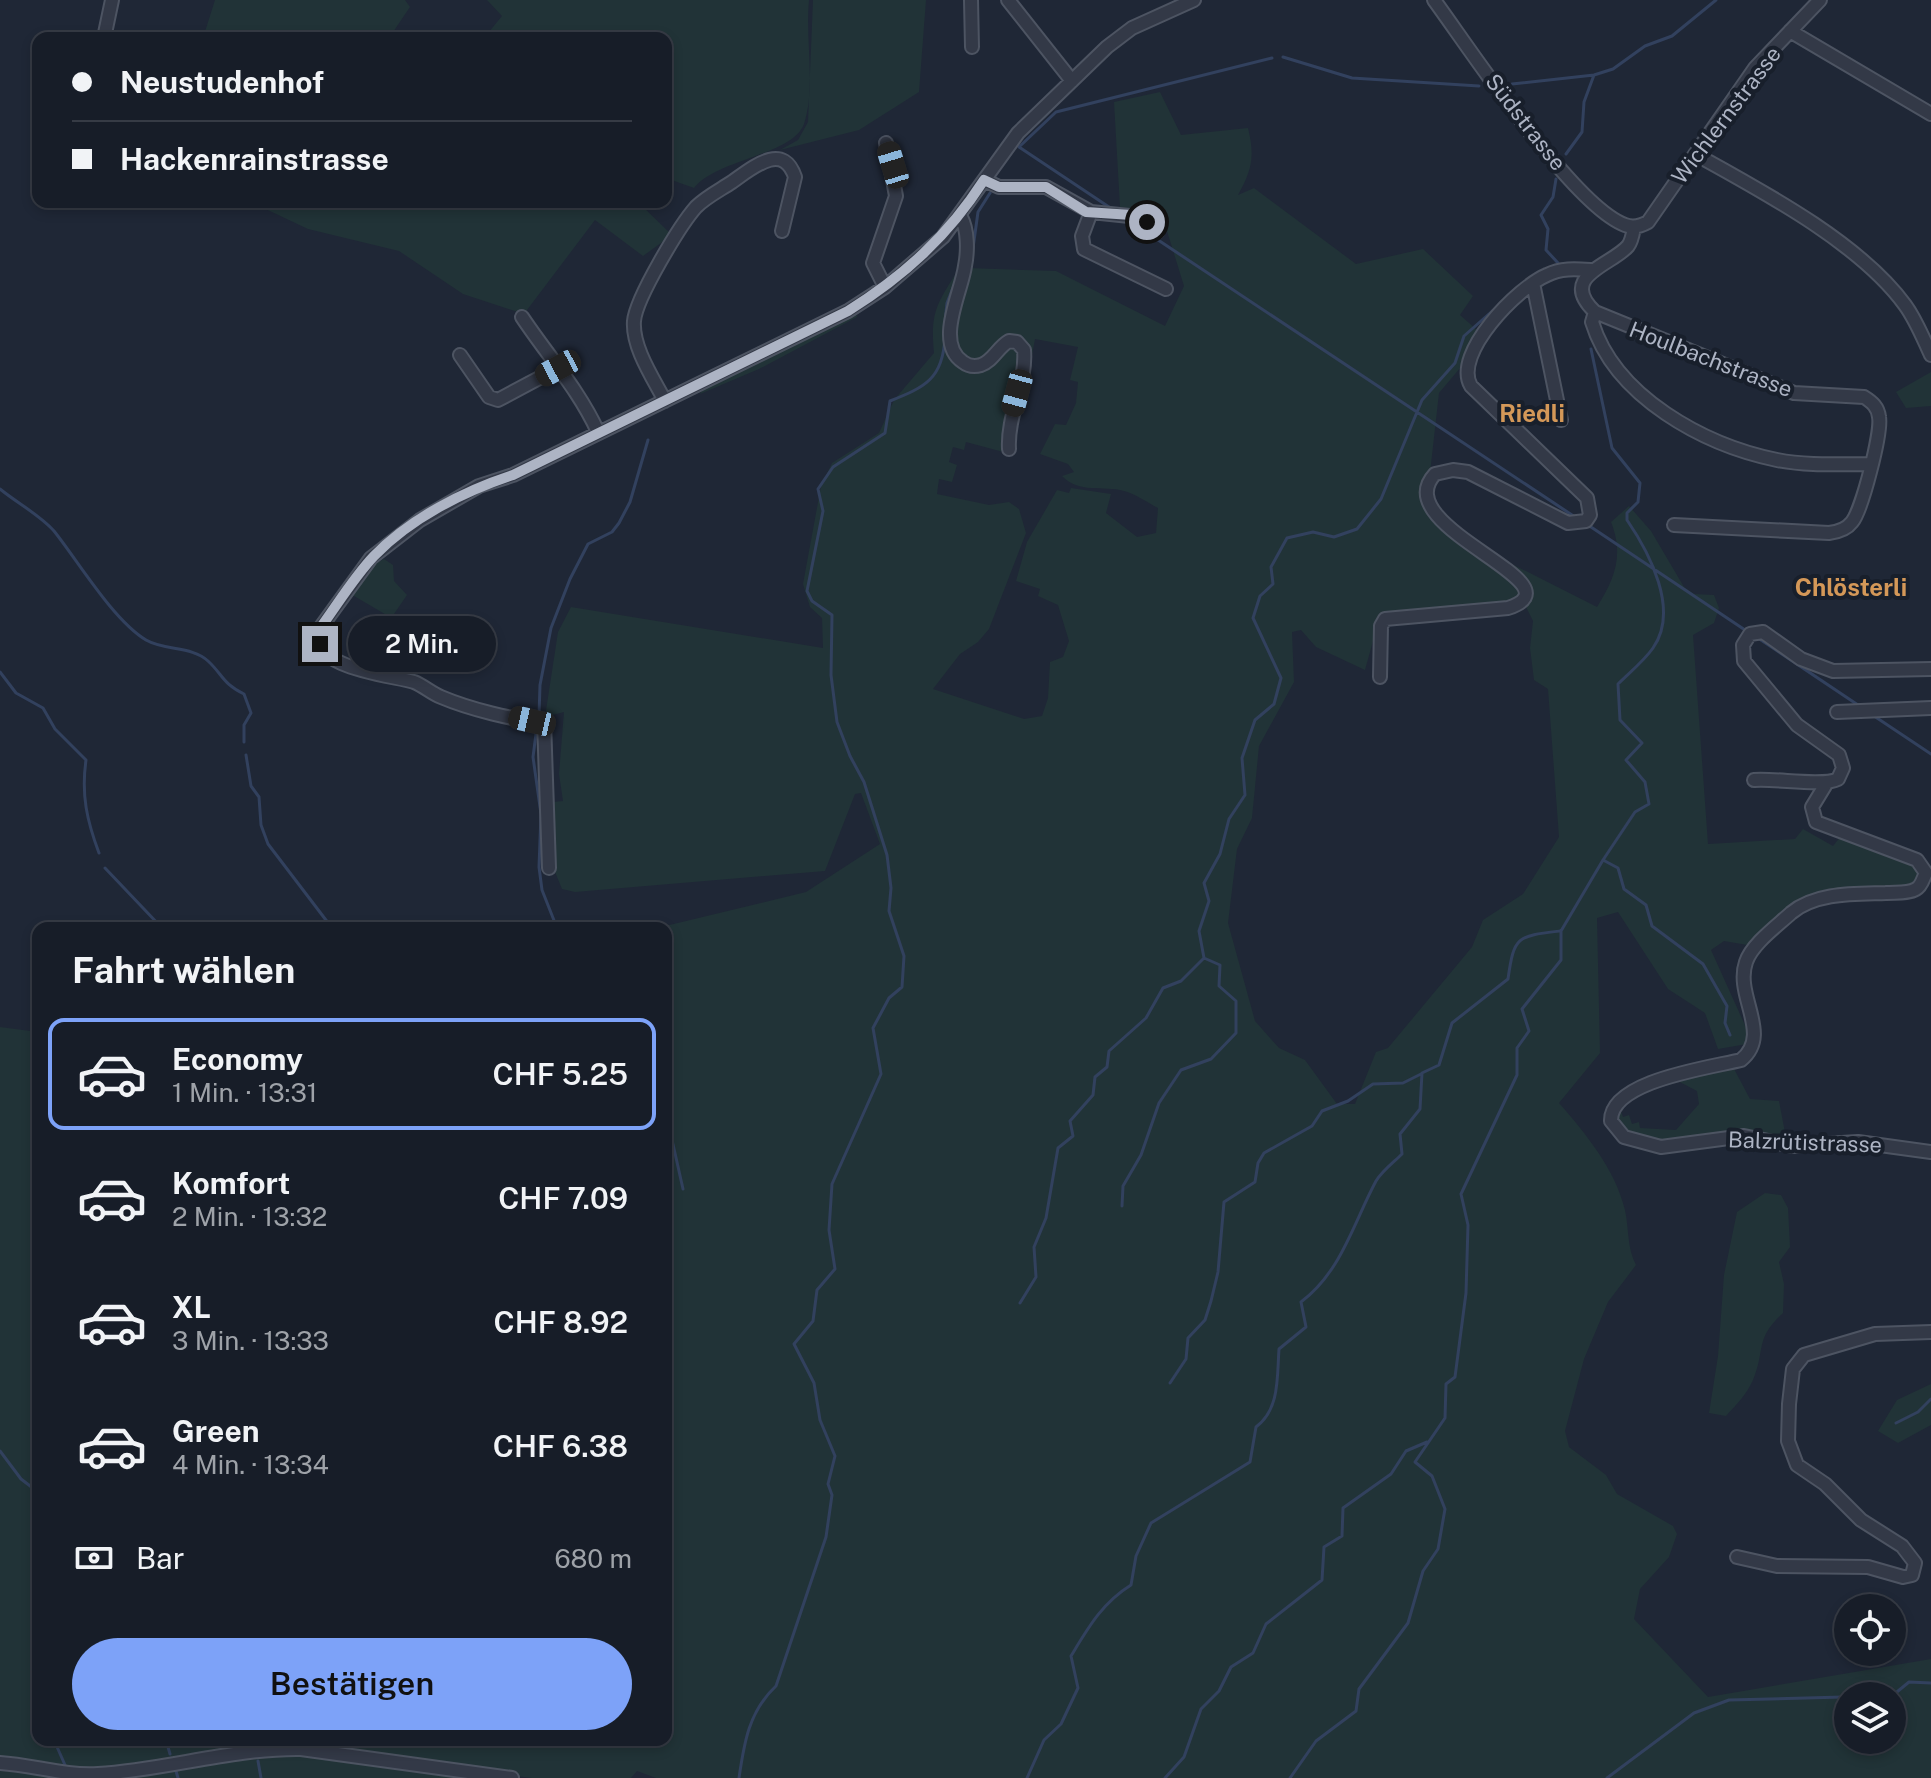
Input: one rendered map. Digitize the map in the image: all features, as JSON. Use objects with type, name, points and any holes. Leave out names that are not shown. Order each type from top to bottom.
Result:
[{"type":"street","points":[[105,32],[112,0]]},
{"type":"street","points":[[971,0],[972,47]]},
{"type":"street","points":[[1008,0],[1072,81]]},
{"type":"street","points":[[549,868],[544,721],[460,704],[414,683],[364,673],[338,662],[316,638],[371,558],[391,540],[479,486],[513,475],[665,401],[848,311],[885,287],[930,250],[961,217],[1018,133],[1072,81],[1132,28],[1194,0]]},
{"type":"street","name":"Südstrasse","points":[[1434,0],[1551,157],[1601,208],[1623,225],[1634,227]]},
{"type":"street","name":"Wichlernstrasse","points":[[1634,227],[1648,222],[1755,68],[1820,0]]},
{"type":"street","points":[[1790,31],[1931,114]]},
{"type":"street","points":[[885,287],[873,263],[896,196],[886,143]]},
{"type":"street","points":[[1695,154],[1796,212],[1848,250],[1904,302],[1931,355]]},
{"type":"street","points":[[665,401],[642,354],[634,322],[643,292],[694,210],[759,163],[779,158],[788,162],[795,177],[782,231]]},
{"type":"street","points":[[984,180],[999,187],[1046,187],[1091,212],[1139,217],[1157,232]]},
{"type":"street","points":[[1091,212],[1082,236],[1084,249],[1166,289]]},
{"type":"street","points":[[961,217],[965,224],[966,251],[952,321],[953,350],[965,364],[974,366],[990,359],[1009,341],[1017,342],[1024,350],[1024,368],[1010,419],[1009,449]]},
{"type":"street","points":[[1380,677],[1381,626],[1385,619],[1508,608],[1517,605],[1524,596],[1523,585],[1516,575],[1473,547],[1430,509],[1425,500],[1426,488],[1435,474],[1453,470],[1468,472],[1568,523],[1586,521],[1590,515],[1587,498],[1468,381],[1467,364],[1504,308],[1533,283],[1561,270],[1591,270],[1628,246],[1634,227]]},
{"type":"street","points":[[1591,270],[1583,290],[1588,306],[1595,312],[1592,322],[1609,360],[1659,408],[1698,432],[1742,451],[1810,464],[1869,464]]},
{"type":"street","points":[[1533,283],[1561,420]]},
{"type":"street","name":"Houlbachstrasse","points":[[1595,312],[1794,393],[1864,397],[1872,402],[1880,418],[1879,433],[1857,512],[1852,522],[1838,531],[1674,525]]},
{"type":"street","points":[[522,317],[573,392],[585,403],[598,432]]},
{"type":"street","points":[[460,355],[489,397],[498,400],[558,368]]},
{"type":"street","points":[[1754,780],[1782,778],[1826,784],[1841,776],[1842,758],[1797,725],[1744,661],[1742,648],[1747,636],[1763,632],[1801,659],[1833,671],[1931,669]]},
{"type":"street","points":[[1837,712],[1931,708]]},
{"type":"street","name":"Balzrütistrasse","points":[[1826,784],[1812,807],[1816,822],[1917,860],[1926,873],[1922,883],[1907,892],[1814,900],[1794,911],[1751,952],[1745,964],[1747,1004],[1755,1032],[1755,1044],[1749,1053],[1741,1060],[1629,1091],[1614,1104],[1611,1121],[1624,1137],[1661,1147],[1744,1136],[1792,1146],[1858,1142],[1931,1152]]},
{"type":"street","points":[[1737,1557],[1777,1566],[1868,1567],[1903,1577],[1912,1575],[1915,1563],[1902,1546],[1861,1520],[1825,1484],[1797,1465],[1788,1441],[1789,1404],[1793,1369],[1804,1355],[1875,1334],[1931,1332]]},
{"type":"street","points":[[0,1763],[65,1774],[100,1774],[270,1749],[301,1749],[512,1778]]},
{"type":"shaded area","points":[[215,0],[405,0],[410,7],[393,32],[205,32]]},
{"type":"shaded area","points":[[487,0],[809,0],[810,79],[804,124],[785,143],[719,170],[694,188],[672,180],[672,32],[489,32],[502,16]]},
{"type":"shaded area","points":[[813,0],[926,0],[919,92],[859,130],[780,150],[798,140],[808,122]]},
{"type":"shaded area","points":[[1160,92],[1181,135],[1248,128],[1251,163],[1238,195],[1254,188],[1356,264],[1423,249],[1473,296],[1460,315],[1477,330],[1461,367],[1439,393],[1430,473],[1420,493],[1428,510],[1440,524],[1513,575],[1522,587],[1520,598],[1510,605],[1384,615],[1378,623],[1365,670],[1316,647],[1301,630],[1292,632],[1294,682],[1259,746],[1252,818],[1237,849],[1228,923],[1255,1021],[1279,1048],[1305,1060],[1337,1104],[1355,1104],[1376,1052],[1388,1048],[1472,947],[1483,920],[1523,894],[1559,837],[1548,689],[1534,680],[1530,648],[1533,621],[1524,603],[1526,585],[1500,558],[1597,607],[1616,566],[1617,545],[1611,522],[1629,506],[1651,531],[1684,587],[1694,594],[1714,595],[1719,608],[1714,623],[1693,635],[1708,844],[1795,839],[1803,829],[1833,846],[1841,836],[1897,852],[1907,857],[1921,872],[1917,884],[1907,889],[1812,898],[1787,912],[1753,946],[1724,941],[1711,950],[1753,1043],[1718,1049],[1705,1013],[1668,989],[1618,912],[1597,918],[1600,1053],[1559,1103],[1589,1140],[1614,1180],[1625,1210],[1636,1265],[1608,1302],[1584,1359],[1565,1431],[1569,1447],[1606,1475],[1617,1494],[1673,1526],[1677,1534],[1669,1557],[1640,1589],[1634,1619],[1708,1697],[1890,1666],[1906,1666],[1906,1663],[1931,1659],[1931,1778],[656,1778],[637,1771],[631,1778],[532,1778],[353,1755],[331,1746],[672,1746],[672,924],[806,892],[880,844],[861,793],[855,794],[825,871],[575,892],[562,889],[553,867],[553,802],[563,801],[559,774],[564,712],[545,717],[558,632],[571,607],[823,648],[822,618],[810,607],[803,584],[821,486],[832,463],[879,433],[894,400],[934,353],[934,318],[945,292],[962,268],[950,330],[954,359],[963,367],[979,368],[989,364],[1008,346],[1014,345],[1020,349],[1021,373],[1009,426],[1007,453],[966,442],[964,450],[953,447],[949,462],[957,465],[952,482],[939,479],[937,494],[989,505],[1009,502],[1019,509],[1026,533],[989,629],[978,642],[960,654],[933,689],[1024,719],[1042,716],[1048,698],[1050,662],[1063,657],[1069,641],[1058,605],[1038,596],[1040,589],[1016,581],[1027,542],[1057,490],[1069,493],[1071,488],[1111,494],[1106,513],[1137,537],[1156,533],[1158,508],[1124,491],[1084,487],[1069,482],[1062,476],[1074,472],[1068,464],[1040,454],[1055,424],[1066,425],[1076,403],[1078,382],[1070,380],[1078,347],[1035,339],[1029,371],[1025,372],[1023,346],[1016,338],[1010,338],[985,359],[975,364],[969,363],[957,351],[954,341],[958,302],[967,268],[1056,271],[1165,326],[1184,286],[1167,231],[1148,211],[1120,207],[1114,102]]},
{"type":"shaded area","points":[[264,208],[644,208],[672,235],[643,256],[595,220],[524,314],[463,294],[399,251],[308,229]]},
{"type":"shaded area","points":[[856,311],[857,317],[759,369],[700,394],[704,387]]},
{"type":"shaded area","points":[[1931,372],[1931,406],[1906,408],[1896,392]]},
{"type":"shaded area","points":[[384,559],[393,565],[394,581],[407,595],[394,614],[395,620],[349,593],[366,568]]},
{"type":"shaded area","points":[[407,642],[408,668],[400,675],[362,665],[364,655],[374,659],[393,643]]},
{"type":"shaded area","points":[[0,1027],[32,1031],[32,1746],[292,1746],[292,1750],[494,1778],[0,1778]]},
{"type":"shaded area","points":[[1732,1065],[1750,1099],[1779,1101],[1787,1143],[1744,1140],[1678,1144],[1636,1137],[1616,1127],[1618,1103],[1623,1117],[1629,1115],[1632,1124],[1639,1122],[1640,1128],[1676,1130],[1699,1104],[1697,1091],[1674,1079]]},
{"type":"shaded area","points":[[1765,1193],[1781,1195],[1788,1208],[1790,1247],[1779,1262],[1784,1284],[1783,1313],[1764,1338],[1757,1369],[1744,1395],[1726,1416],[1709,1413],[1718,1356],[1724,1275],[1737,1212]]},
{"type":"shaded area","points":[[1931,1384],[1931,1425],[1898,1443],[1878,1431],[1897,1400]]},
{"type":"waterway","points":[[1512,84],[1594,75],[1613,69],[1645,46],[1672,36],[1716,0]]},
{"type":"waterway","points":[[1283,57],[1352,78],[1479,86]]},
{"type":"waterway","points":[[1112,209],[1019,147],[1056,112],[1272,58]]},
{"type":"waterway","points":[[1566,154],[1582,132],[1584,102],[1594,75]]},
{"type":"waterway","points":[[1556,179],[1553,197],[1541,215],[1548,229],[1546,250],[1558,263]]},
{"type":"waterway","points":[[973,248],[978,212],[990,193]]},
{"type":"waterway","points":[[1131,222],[1575,517]]},
{"type":"waterway","points":[[945,322],[947,303],[956,280]]},
{"type":"waterway","points":[[1204,958],[1199,931],[1209,901],[1204,883],[1220,854],[1229,819],[1245,795],[1242,758],[1255,720],[1274,704],[1281,678],[1253,618],[1260,596],[1273,584],[1271,567],[1287,538],[1313,532],[1334,537],[1357,529],[1381,499],[1422,400],[1455,363],[1464,336],[1498,306]]},
{"type":"waterway","points":[[739,1778],[749,1728],[760,1706],[776,1686],[826,1537],[832,1495],[828,1484],[835,1456],[820,1420],[814,1383],[794,1344],[813,1321],[817,1290],[835,1269],[829,1230],[832,1184],[881,1074],[873,1028],[889,998],[902,987],[904,956],[889,911],[891,888],[887,855],[864,782],[837,722],[831,675],[832,615],[812,601],[807,591],[823,511],[818,489],[833,467],[885,433],[890,401],[930,380],[940,363],[945,337]]},
{"type":"waterway","points":[[1290,1778],[1316,1741],[1356,1711],[1359,1689],[1408,1623],[1423,1571],[1438,1549],[1445,1509],[1432,1476],[1415,1462],[1445,1418],[1446,1384],[1455,1377],[1466,1293],[1468,1225],[1461,1194],[1517,1075],[1517,1048],[1529,1031],[1522,1009],[1561,960],[1561,931],[1603,860],[1635,812],[1649,804],[1645,782],[1626,760],[1642,743],[1620,720],[1618,684],[1653,648],[1661,633],[1662,599],[1652,565],[1627,520],[1627,513],[1638,502],[1640,483],[1612,448],[1591,349]]},
{"type":"waterway","points":[[539,716],[540,685],[551,628],[570,579],[588,544],[612,532],[619,523],[630,502],[648,440]]},
{"type":"waterway","points":[[0,489],[54,531],[109,605],[134,631],[153,643],[202,656],[227,683],[244,694],[251,713],[244,725],[244,742]]},
{"type":"waterway","points":[[1588,525],[1748,632]]},
{"type":"waterway","points":[[1758,638],[1861,707]]},
{"type":"waterway","points":[[0,672],[16,693],[43,708],[55,729],[86,760],[86,808],[99,853]]},
{"type":"waterway","points":[[1874,716],[1931,754]]},
{"type":"waterway","points":[[537,726],[533,757],[541,814],[539,867],[542,890],[555,922]]},
{"type":"waterway","points":[[246,755],[251,786],[259,797],[261,825],[268,844],[327,922]]},
{"type":"waterway","points":[[1603,860],[1618,868],[1624,889],[1646,905],[1652,926],[1703,964],[1727,1006],[1725,1023],[1730,1035]]},
{"type":"waterway","points":[[105,868],[156,922]]},
{"type":"waterway","points":[[1027,1778],[1044,1740],[1061,1724],[1078,1688],[1071,1656],[1104,1608],[1131,1585],[1136,1556],[1151,1523],[1250,1462],[1256,1427],[1264,1420],[1273,1402],[1279,1349],[1306,1327],[1301,1302],[1315,1290],[1336,1262],[1376,1181],[1402,1154],[1400,1134],[1420,1109],[1422,1073],[1439,1065],[1452,1023],[1508,979],[1513,954],[1520,941],[1526,937],[1560,931]]},
{"type":"waterway","points":[[1122,1206],[1123,1186],[1141,1155],[1159,1103],[1181,1070],[1211,1059],[1236,1033],[1236,1001],[1219,986],[1220,965],[1204,958]]},
{"type":"waterway","points":[[1020,1303],[1036,1277],[1034,1247],[1046,1218],[1058,1148],[1073,1136],[1070,1121],[1093,1095],[1095,1077],[1107,1067],[1109,1051],[1146,1018],[1163,988],[1181,981],[1204,958]]},
{"type":"waterway","points":[[1170,1383],[1186,1359],[1188,1338],[1205,1320],[1211,1301],[1218,1272],[1224,1202],[1255,1182],[1258,1163],[1264,1153],[1312,1126],[1322,1111],[1348,1101],[1373,1084],[1403,1083],[1421,1074]]},
{"type":"waterway","points":[[672,1140],[683,1189]]},
{"type":"waterway","points":[[1896,1423],[1918,1412],[1931,1399]]},
{"type":"waterway","points":[[1165,1778],[1184,1757],[1201,1709],[1219,1691],[1231,1667],[1253,1653],[1266,1624],[1322,1580],[1324,1547],[1342,1536],[1343,1508],[1391,1474],[1406,1451],[1427,1442]]},
{"type":"waterway","points":[[0,1451],[21,1479],[32,1487]]},
{"type":"waterway","points":[[1906,1684],[1931,1683]]},
{"type":"waterway","points":[[1607,1778],[1694,1713],[1729,1700],[1834,1697]]},
{"type":"waterway","points":[[57,1746],[65,1765]]},
{"type":"waterway","points":[[168,1746],[170,1754]]},
{"type":"waterway","points":[[258,1761],[261,1778]]},
{"type":"waterway","points":[[176,1771],[178,1778]]},
{"type":"district","name":"Riedli","points":[[1532,414]]},
{"type":"district","name":"Chlösterli","points":[[1851,588]]},
{"type":"route","points":[[320,644],[316,638],[318,631],[371,558],[405,530],[479,486],[513,475],[848,311],[885,287],[930,250],[961,217],[984,180],[999,187],[1046,187],[1086,212],[1132,215],[1147,222]]}]
